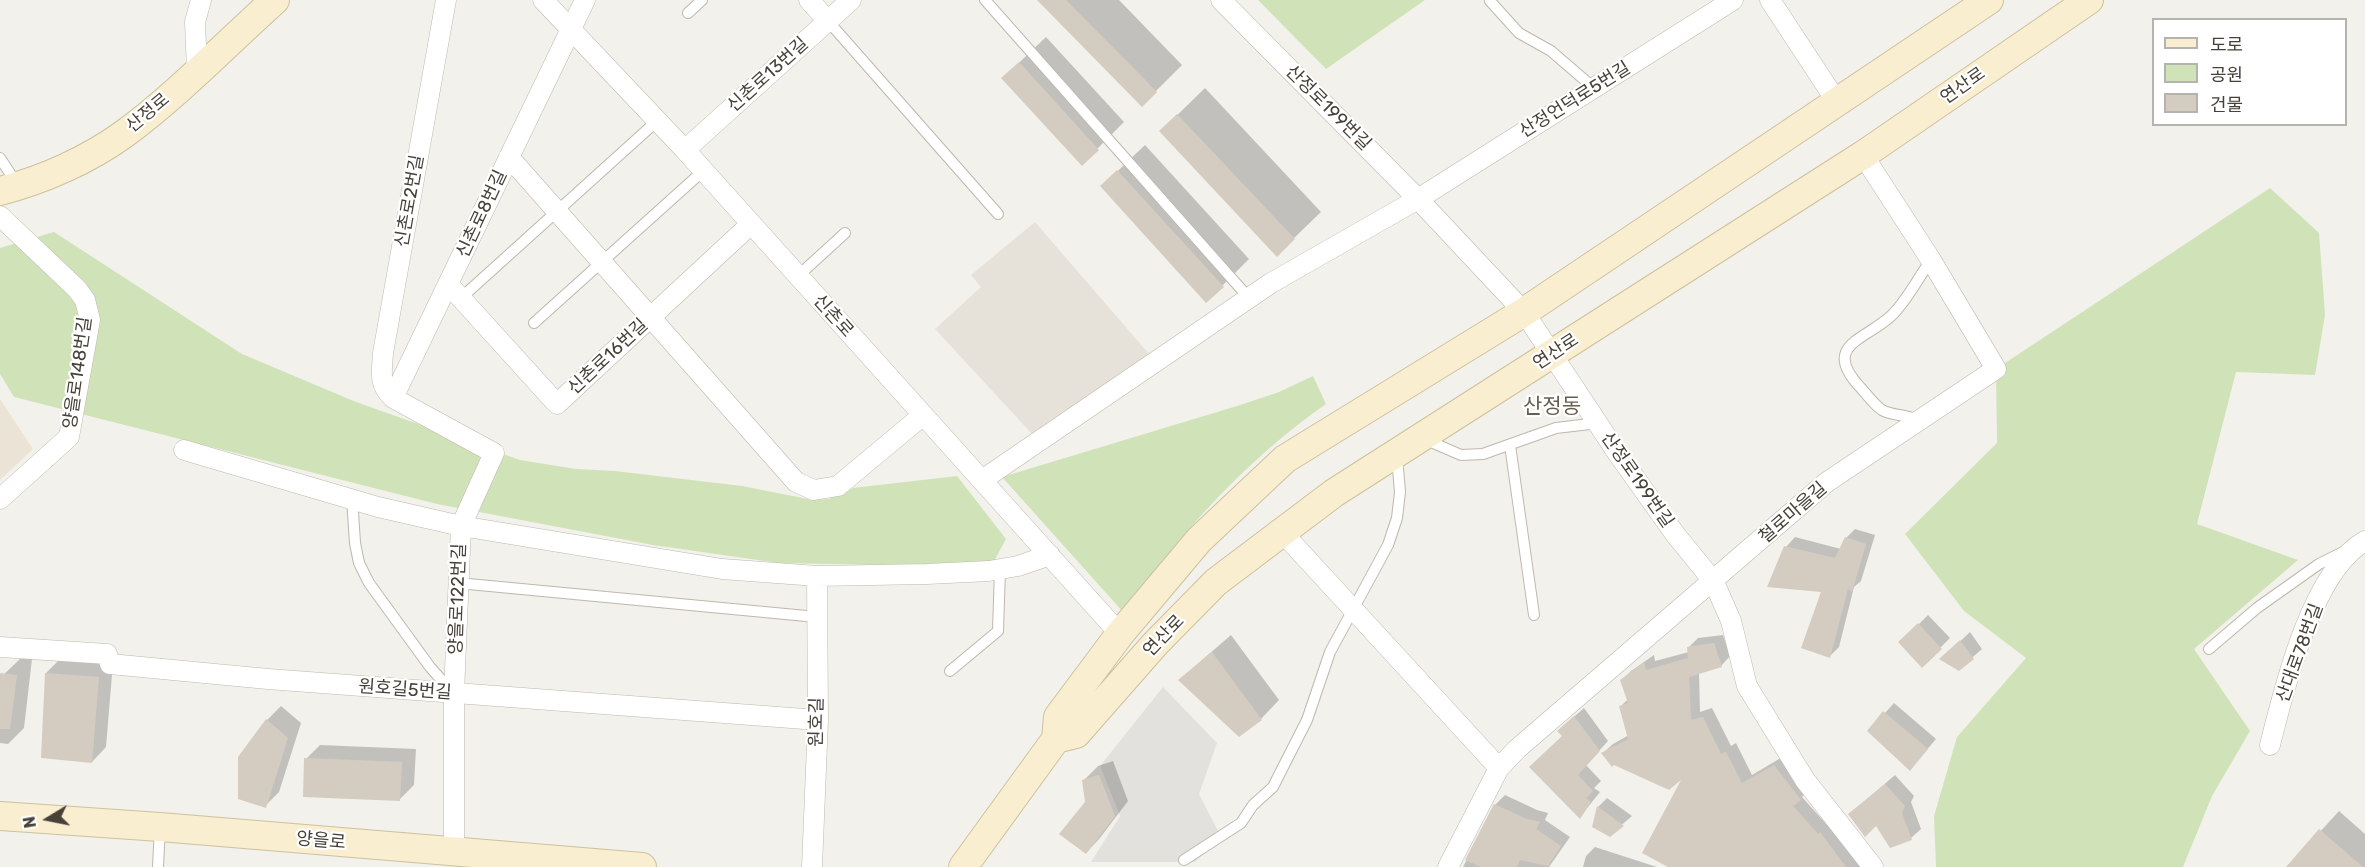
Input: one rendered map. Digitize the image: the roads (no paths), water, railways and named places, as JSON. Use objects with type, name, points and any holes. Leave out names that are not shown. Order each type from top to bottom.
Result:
[{"type":"street","points":[[198,70],[195,22],[201,0]]},
{"type":"street","name":"산정로","points":[[9,189],[62,169],[123,135],[274,0]]},
{"type":"street","name":"신촌로2번길","points":[[393,398],[384,390],[382,381],[383,353],[446,0]]},
{"type":"street","name":"신촌로","points":[[543,0],[685,150],[1120,634]]},
{"type":"street","name":"신촌로8번길","points":[[393,398],[455,292],[509,157],[585,0]]},
{"type":"street","points":[[809,0],[828,21]]},
{"type":"street","name":"신촌로13번길","points":[[685,150],[851,0]]},
{"type":"street","name":"산정로199번길","points":[[1221,0],[1418,199],[1524,312],[1675,534],[1714,582],[1731,621],[1748,686],[1805,780],[1873,867]]},
{"type":"street","name":"산정언덕로5번길","points":[[982,480],[1271,283],[1418,199],[1733,0]]},
{"type":"street","points":[[1770,0],[1837,102]]},
{"type":"street","name":"연산로","points":[[963,867],[1056,739],[1058,717],[1120,634],[1199,540],[1285,459],[1524,312],[1989,0]]},
{"type":"street","name":"연산로","points":[[1056,739],[1076,734],[1155,644],[1216,582],[1334,493],[1863,155],[2089,0]]},
{"type":"street","name":"철로마을길","points":[[1448,867],[1499,768],[1517,749],[1827,483],[1917,420],[1996,369],[1931,260],[1863,155]]},
{"type":"street","points":[[509,157],[796,482],[814,490],[838,486],[922,416]]},
{"type":"street","name":"양을로148번길","points":[[0,216],[77,289],[86,300],[90,320],[69,437],[0,499]]},
{"type":"street","name":"신촌로16번길","points":[[455,292],[557,404],[751,224]]},
{"type":"street","points":[[393,398],[494,453],[461,526]]},
{"type":"street","points":[[184,450],[352,498],[461,526],[722,569],[817,576],[927,574],[1000,569],[1050,555]]},
{"type":"street","name":"양을로122번길","points":[[453,852],[454,693],[461,526]]},
{"type":"street","points":[[1282,532],[1499,768]]},
{"type":"street","name":"산대로78번길","points":[[2270,745],[2282,698],[2310,616],[2326,585],[2345,558],[2361,544]]},
{"type":"street","name":"원호길","points":[[812,867],[818,720],[817,576]]},
{"type":"street","name":"원호길5번길","points":[[0,647],[107,654],[110,664],[268,680],[818,720]]},
{"type":"street","name":"양을로","points":[[0,816],[642,867]]},
{"type":"lane","points":[[688,13],[702,0]]},
{"type":"lane","points":[[985,0],[1250,298]]},
{"type":"lane","points":[[1490,1],[1519,33],[1551,51],[1594,87]]},
{"type":"lane","points":[[828,21],[998,214]]},
{"type":"lane","points":[[455,292],[557,212],[657,121]]},
{"type":"lane","points":[[0,158],[9,189]]},
{"type":"lane","points":[[534,323],[704,171]]},
{"type":"lane","points":[[798,276],[845,233]]},
{"type":"lane","points":[[1917,420],[1882,410],[1851,376],[1844,365],[1844,355],[1849,346],[1893,315],[1931,260]]},
{"type":"lane","points":[[1421,438],[1461,455],[1483,454],[1556,428],[1598,423]]},
{"type":"lane","points":[[1510,445],[1534,615]]},
{"type":"lane","points":[[1184,860],[1241,823],[1253,805],[1273,787],[1307,720],[1330,652],[1388,545],[1397,518],[1400,492],[1396,453]]},
{"type":"lane","points":[[352,498],[355,543],[359,563],[369,584],[430,668],[454,693]]},
{"type":"lane","points":[[2209,649],[2257,609],[2319,564],[2361,544]]},
{"type":"lane","points":[[950,671],[998,632],[1000,569]]},
{"type":"lane","points":[[459,583],[817,617]]},
{"type":"lane","points":[[158,867],[160,827]]},
{"type":"district","name":"산정동","points":[[1552,407]]}]
